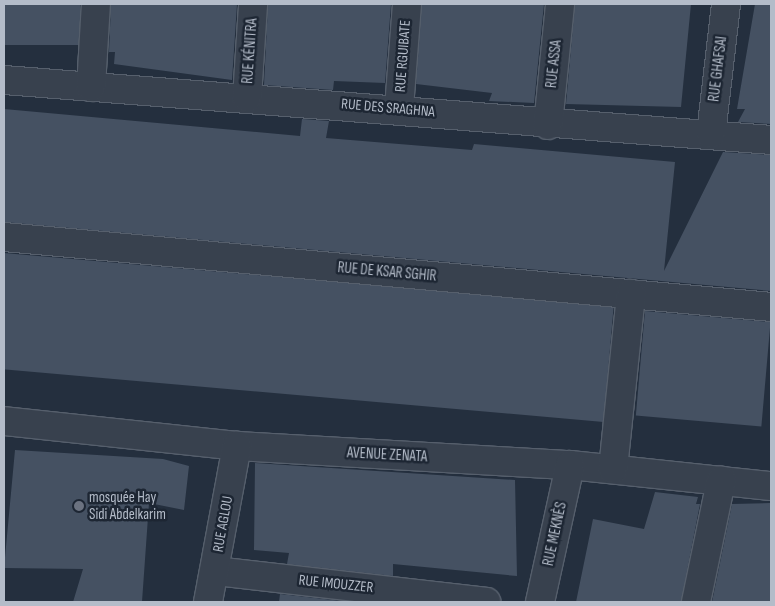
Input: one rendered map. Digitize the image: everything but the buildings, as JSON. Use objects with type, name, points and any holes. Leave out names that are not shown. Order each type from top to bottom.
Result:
[{"type":"street","points":[[91,87],[96,4]]},
{"type":"street","name":"RUE KÉNITRA","points":[[247,98],[253,4]]},
{"type":"street","name":"RUE RGUIBATE","points":[[399,108],[407,4]]},
{"type":"street","name":"RUE ASSA","points":[[548,125],[560,4]]},
{"type":"street","name":"RUE GHAFSAI","points":[[711,134],[726,4]]},
{"type":"street","name":"RUE DES SRAGHNA","points":[[4,80],[399,108],[548,125],[711,134],[771,140]]},
{"type":"street","name":"RUE DE KSAR SGHIR","points":[[4,237],[771,307]]},
{"type":"street","points":[[613,470],[631,294]]},
{"type":"street","name":"AVENUE ZENATA","points":[[4,422],[237,446],[570,465],[771,486]]},
{"type":"street","name":"RUE AGLOU","points":[[208,602],[237,446]]},
{"type":"street","name":"RUE MEKNÈS","points":[[540,602],[570,465]]},
{"type":"street","points":[[696,602],[721,481]]},
{"type":"street","name":"RUE IMOUZZER","points":[[215,571],[399,596],[486,602]]},
{"type":"place","name":"mosquée Hay Sidi Abdelkarim","points":[[79,506]]}]
